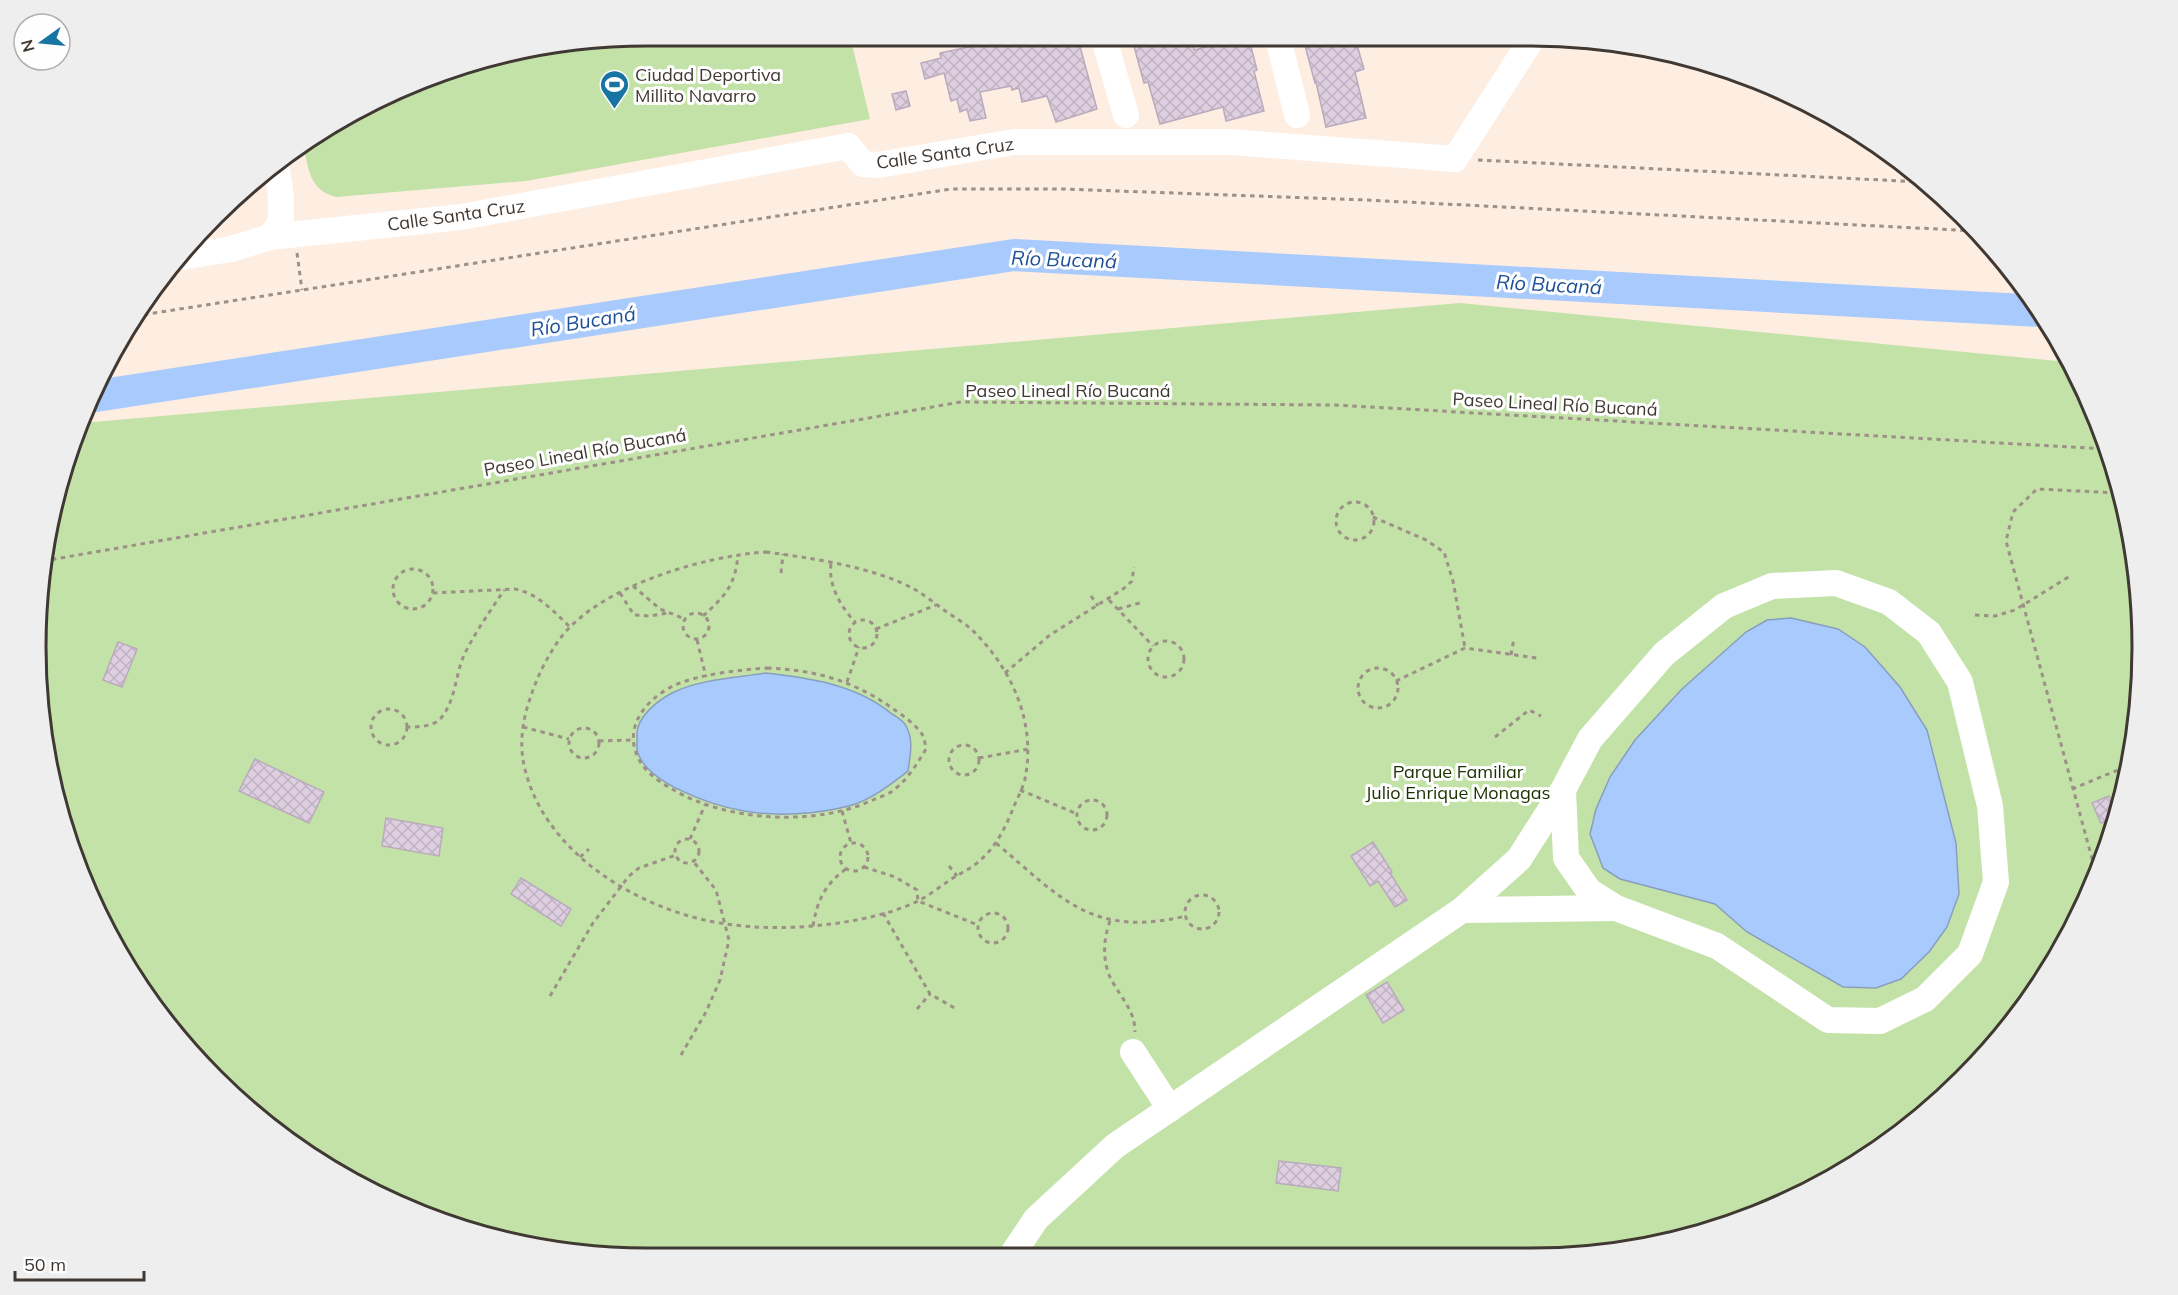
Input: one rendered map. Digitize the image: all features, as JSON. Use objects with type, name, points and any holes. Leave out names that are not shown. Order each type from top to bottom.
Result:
[{"type":"street","points":[[1106,46],[1126,116]]},
{"type":"street","points":[[1280,46],[1297,115]]},
{"type":"street","points":[[1455,159],[1528,46]]},
{"type":"street","name":"Calle Santa Cruz","points":[[282,235],[461,217],[848,146],[863,164],[878,165],[1014,142],[1230,142],[1455,159]]},
{"type":"street","points":[[193,255],[231,249],[282,235],[278,174]]},
{"type":"street","points":[[1016,1248],[1035,1219],[1115,1146],[1462,910],[1518,859],[1563,790],[1590,739],[1664,654],[1724,606],[1772,586],[1836,583],[1889,602],[1929,633],[1960,682],[1989,806],[1996,882],[1970,954],[1925,999],[1880,1021],[1828,1020],[1717,946],[1616,908],[1589,891],[1566,858],[1563,790]]},
{"type":"street","points":[[1462,910],[1616,908]]},
{"type":"street","points":[[1133,1052],[1170,1109]]},
{"type":"path","points":[[1455,159],[1909,181]]},
{"type":"path","points":[[148,314],[951,189],[1063,189],[1378,201],[1962,230]]},
{"type":"path","points":[[282,235],[302,290]]},
{"type":"path","name":"Paseo Lineal Río Bucaná","points":[[54,559],[961,402],[1335,405],[2098,449]]},
{"type":"path","points":[[2092,861],[2006,541],[2013,512],[2037,489],[2111,493]]},
{"type":"path","points":[[1373,517],[1371,529],[1363,538],[1350,539],[1344,536],[1336,520],[1340,509],[1350,502],[1362,503],[1368,507],[1373,517],[1426,540],[1444,552],[1453,581],[1465,648]]},
{"type":"path","points":[[766,552],[783,554],[869,572],[913,588],[970,628],[993,655],[1017,692],[1029,749],[1026,777],[996,843],[978,863],[918,901],[852,921],[813,926],[725,924],[679,912],[620,887],[580,857],[562,839],[536,801],[523,763],[523,717],[536,682],[560,638],[583,616],[620,592],[653,577],[738,554],[766,552]]},
{"type":"path","points":[[703,616],[730,590],[737,570],[738,554]]},
{"type":"path","points":[[781,573],[783,554]]},
{"type":"path","points":[[831,564],[835,593],[855,622]]},
{"type":"path","points":[[1005,673],[1050,635],[1108,600],[1132,581],[1134,567]]},
{"type":"path","points":[[417,570],[428,576],[433,593],[426,604],[420,608],[407,608],[397,599],[394,586],[404,571],[417,570]]},
{"type":"path","points":[[1975,615],[1995,616],[2015,610],[2070,576]]},
{"type":"path","points":[[633,586],[643,596],[685,619]]},
{"type":"path","points":[[433,593],[515,589],[533,595],[571,628]]},
{"type":"path","points":[[406,727],[419,727],[440,720],[450,704],[465,654],[504,590]]},
{"type":"path","points":[[620,592],[634,615],[650,616],[669,612]]},
{"type":"path","points":[[1091,596],[1098,606]]},
{"type":"path","points":[[1108,600],[1153,646]]},
{"type":"path","points":[[1118,609],[1143,602]]},
{"type":"path","points":[[876,629],[937,604]]},
{"type":"path","points":[[696,640],[704,636],[708,629],[708,621],[703,616],[694,614],[685,619],[683,625],[685,634],[696,640],[706,677]]},
{"type":"path","points":[[868,620],[876,629],[877,635],[873,644],[865,648],[852,643],[849,629],[855,622],[868,620]]},
{"type":"path","points":[[1510,655],[1514,638]]},
{"type":"path","points":[[1164,641],[1175,644],[1179,648],[1184,658],[1176,674],[1165,677],[1154,673],[1148,662],[1153,646],[1164,641]]},
{"type":"path","points":[[847,682],[859,647]]},
{"type":"path","points":[[1396,681],[1465,648],[1537,658]]},
{"type":"path","points":[[767,668],[813,673],[847,682],[864,690],[910,722],[923,736],[926,749],[915,767],[891,792],[862,806],[801,816],[766,816],[743,814],[705,805],[687,798],[660,782],[641,764],[632,740],[635,721],[657,697],[672,687],[706,677],[767,668]]},
{"type":"path","points":[[1376,668],[1388,671],[1396,681],[1396,694],[1389,704],[1383,707],[1370,706],[1360,697],[1358,685],[1360,678],[1370,670],[1376,668]]},
{"type":"path","points":[[388,709],[404,717],[406,727],[401,740],[391,745],[385,745],[376,739],[371,729],[373,718],[377,713],[388,709]]},
{"type":"path","points":[[1495,737],[1529,710],[1541,716]]},
{"type":"path","points":[[523,727],[569,739]]},
{"type":"path","points":[[585,727],[594,732],[599,741],[596,751],[585,758],[572,752],[569,739],[575,730],[585,727]]},
{"type":"path","points":[[599,741],[632,740]]},
{"type":"path","points":[[962,745],[975,749],[979,758],[974,771],[965,775],[956,771],[950,763],[951,753],[962,745]]},
{"type":"path","points":[[979,758],[1029,749]]},
{"type":"path","points":[[2072,789],[2119,770]]},
{"type":"path","points":[[1020,790],[1077,814]]},
{"type":"path","points":[[1091,800],[1101,802],[1105,806],[1108,817],[1104,825],[1096,831],[1091,831],[1079,823],[1077,814],[1081,804],[1091,800]]},
{"type":"path","points":[[690,839],[705,805]]},
{"type":"path","points":[[842,811],[851,843]]},
{"type":"path","points":[[683,839],[690,839],[699,848],[698,856],[693,861],[685,862],[676,855],[677,844],[683,839]]},
{"type":"path","points":[[851,843],[860,844],[867,850],[868,859],[864,867],[855,871],[842,866],[840,856],[843,847],[851,843]]},
{"type":"path","points":[[996,843],[1073,906],[1110,921],[1166,921],[1186,916]]},
{"type":"path","points":[[580,857],[590,849]]},
{"type":"path","points":[[550,996],[592,923],[620,887],[639,868],[676,855]]},
{"type":"path","points":[[681,1055],[706,1012],[720,980],[729,940],[716,890],[693,861]]},
{"type":"path","points":[[948,866],[957,876]]},
{"type":"path","points":[[864,867],[895,877],[917,890],[918,901]]},
{"type":"path","points":[[813,926],[816,906],[822,892],[846,869]]},
{"type":"path","points":[[1198,896],[1209,897],[1219,911],[1216,921],[1203,929],[1193,926],[1186,916],[1189,902],[1198,896]]},
{"type":"path","points":[[918,901],[978,925]]},
{"type":"path","points":[[993,912],[1003,915],[1008,929],[1004,939],[991,943],[982,939],[978,925],[983,916],[993,912]]},
{"type":"path","points":[[883,913],[930,994],[958,1010]]},
{"type":"path","points":[[1110,921],[1104,945],[1107,969],[1112,982],[1135,1020],[1133,1052]]},
{"type":"path","points":[[917,1009],[930,994]]},
{"type":"green space","name":"Ciudad Deportiva Millito Navarro","points":[[852,46],[870,119],[526,181],[336,197],[327,194],[315,184],[305,154],[314,148],[382,108],[418,92],[454,78],[530,58],[608,48]]},
{"type":"green space","name":"Parque Familiar Julio Enrique Monagas","points":[[1460,303],[2059,361],[2070,382],[2100,454],[2120,530],[2126,569],[2132,648],[2126,726],[2120,765],[2100,841],[2070,913],[2030,981],[1982,1044],[1927,1099],[1864,1147],[1796,1187],[1724,1217],[1648,1237],[1570,1247],[1530,1248],[648,1248],[608,1247],[530,1237],[454,1217],[382,1187],[347,1168],[282,1124],[251,1099],[196,1044],[148,981],[108,913],[78,841],[58,765],[48,687],[46,648],[48,608],[58,530],[78,454],[90,422]]},
{"type":"water","points":[[1791,618],[1838,629],[1865,647],[1900,687],[1927,730],[1956,843],[1959,894],[1947,927],[1929,952],[1901,979],[1876,988],[1843,987],[1747,932],[1715,904],[1620,879],[1603,868],[1590,834],[1596,809],[1610,777],[1635,740],[1682,689],[1746,632],[1767,620]]},
{"type":"water","points":[[766,673],[833,684],[878,704],[905,724],[911,748],[908,771],[873,796],[849,806],[810,813],[770,814],[731,808],[700,798],[667,783],[643,762],[637,750],[637,730],[643,717],[660,701],[672,693],[694,685]]},
{"type":"building","points":[[973,46],[1080,46],[1097,109],[1056,122],[1047,96],[1022,102],[1019,88],[1012,90],[1011,86],[980,92],[986,118],[970,121],[967,109],[960,112],[957,99],[951,101],[944,73],[925,79],[921,63],[941,58],[940,53]]},
{"type":"building","points":[[1134,46],[1194,46],[1194,50],[1210,46],[1251,46],[1257,70],[1254,71],[1264,111],[1226,121],[1223,107],[1160,124],[1148,82],[1144,83]]},
{"type":"building","points":[[1305,46],[1357,46],[1364,69],[1355,72],[1366,118],[1326,127]]},
{"type":"building","points":[[906,91],[910,106],[896,110],[892,94]]},
{"type":"building","points":[[118,642],[137,649],[122,687],[103,680]]},
{"type":"building","points":[[255,759],[324,792],[309,823],[239,791]]},
{"type":"building","points":[[2109,796],[2111,802],[2106,821],[2101,823],[2092,803]]},
{"type":"building","points":[[386,818],[443,828],[439,856],[382,846]]},
{"type":"building","points":[[1373,842],[1407,900],[1395,907],[1378,881],[1370,886],[1351,856]]},
{"type":"building","points":[[521,878],[571,909],[561,926],[511,894]]},
{"type":"building","points":[[1387,982],[1404,1010],[1383,1023],[1366,995]]},
{"type":"building","points":[[1279,1161],[1341,1168],[1338,1191],[1276,1183]]},
{"type":"waterway","name":"Río Bucaná","points":[[102,395],[1014,255],[2027,310]]},
{"type":"place","name":"Ciudad Deportiva Millito Navarro","points":[[614,110]]}]
